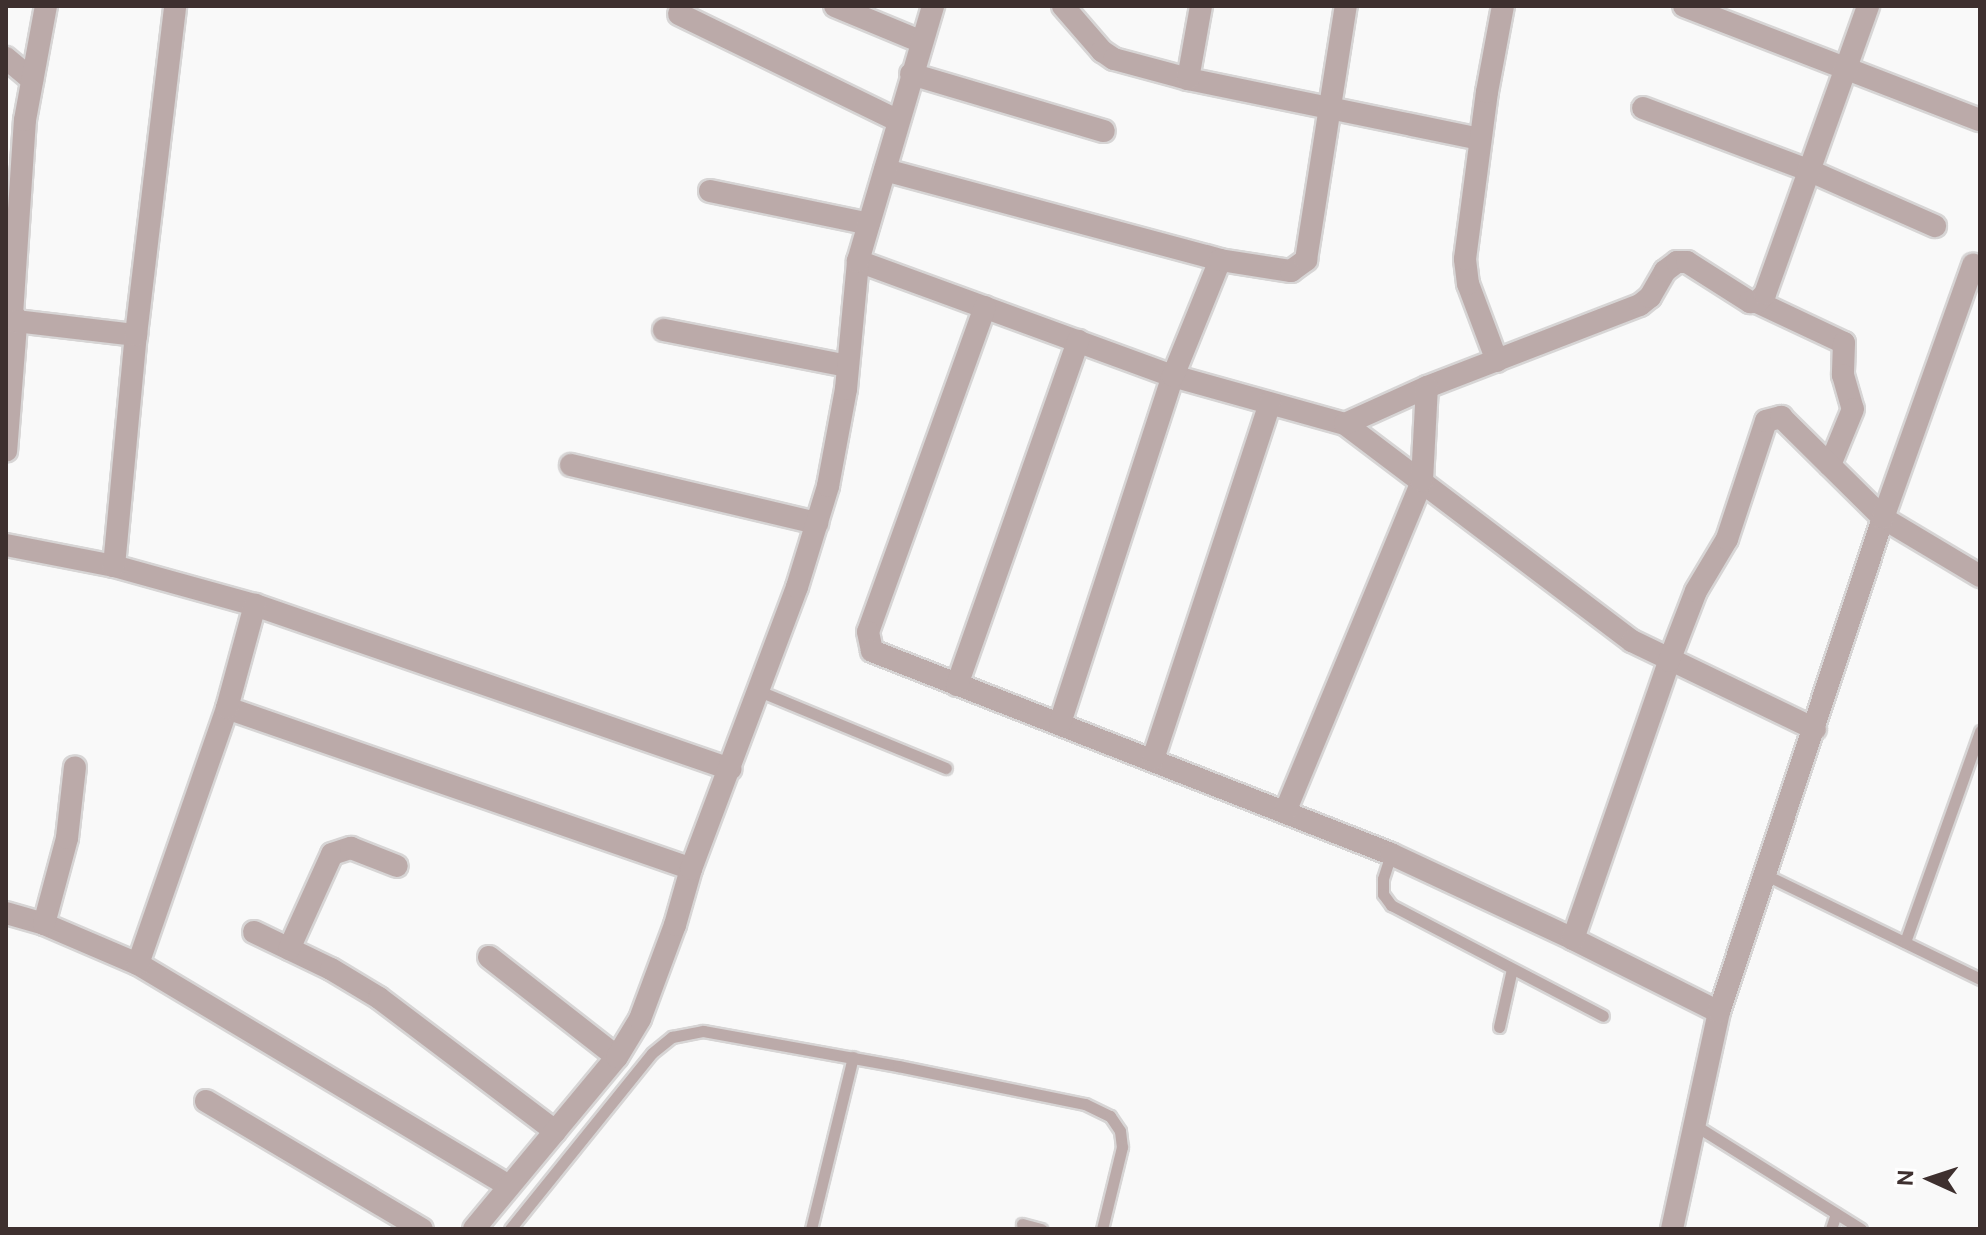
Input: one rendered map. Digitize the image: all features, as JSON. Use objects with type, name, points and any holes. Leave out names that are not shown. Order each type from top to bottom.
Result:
[{"type":"street","points":[[6,451],[16,118],[32,80],[46,6]]},
{"type":"street","points":[[114,566],[136,335],[175,6]]},
{"type":"street","points":[[835,6],[922,42]]},
{"type":"street","points":[[474,1229],[617,1057],[640,1019],[675,925],[691,869],[759,691],[828,486],[848,366],[858,261],[933,6]]},
{"type":"street","points":[[1063,6],[1089,38],[1114,59],[1188,79],[1480,139]]},
{"type":"street","points":[[1188,79],[1201,6]]},
{"type":"street","points":[[885,170],[1220,260],[1291,271],[1306,260],[1346,6]]},
{"type":"street","points":[[1497,361],[1468,284],[1465,259],[1480,139],[1503,6]]},
{"type":"street","points":[[1684,6],[1715,12],[1980,120]]},
{"type":"street","points":[[1757,302],[1765,294],[1868,6]]},
{"type":"street","points":[[679,14],[898,121]]},
{"type":"street","points":[[6,58],[32,80]]},
{"type":"street","points":[[911,74],[1104,131]]},
{"type":"street","points":[[1643,108],[1808,170],[1935,226]]},
{"type":"street","points":[[710,191],[869,224]]},
{"type":"street","points":[[1060,723],[1173,376],[1220,260]]},
{"type":"street","points":[[858,261],[1173,376],[1345,424],[1632,641],[1815,729]]},
{"type":"street","points":[[1345,424],[1427,387],[1640,305],[1650,297],[1665,271],[1677,262],[1687,262],[1750,302],[1757,302],[1844,343],[1843,375],[1853,409],[1830,465]]},
{"type":"street","points":[[1672,1229],[1719,1012],[1883,518],[1973,265]]},
{"type":"street","points":[[985,307],[867,643],[872,651],[1391,854],[1573,939],[1719,1012]]},
{"type":"street","points":[[11,316],[136,335]]},
{"type":"street","points":[[664,330],[848,366]]},
{"type":"street","points":[[957,685],[1078,341]]},
{"type":"street","points":[[1285,812],[1422,481],[1427,387]]},
{"type":"street","points":[[1153,759],[1270,404]]},
{"type":"street","points":[[1573,939],[1669,661],[1696,591],[1727,539],[1766,421],[1781,417],[1883,518],[1980,576]]},
{"type":"street","points":[[571,465],[817,523]]},
{"type":"street","points":[[6,545],[114,566],[255,605],[730,769]]},
{"type":"street","points":[[138,964],[227,708],[255,605]]},
{"type":"street","points":[[227,708],[691,869]]},
{"type":"street","points":[[44,924],[67,838],[75,767]]},
{"type":"street","points":[[289,949],[332,854],[351,848],[397,866]]},
{"type":"street","points":[[6,913],[44,924],[138,964],[509,1186]]},
{"type":"street","points":[[254,932],[379,998],[555,1131]]},
{"type":"street","points":[[489,957],[617,1057]]},
{"type":"street","points":[[206,1101],[422,1229]]},
{"type":"lane","points":[[759,691],[946,768]]},
{"type":"lane","points":[[1905,942],[1980,731]]},
{"type":"lane","points":[[1391,854],[1383,879],[1383,894],[1391,905],[1603,1016]]},
{"type":"lane","points":[[1764,874],[1980,979]]},
{"type":"lane","points":[[1499,1027],[1512,969]]},
{"type":"lane","points":[[510,1229],[652,1053],[672,1037],[703,1031],[853,1057],[1085,1104],[1110,1116],[1120,1131],[1122,1147],[1102,1229]]},
{"type":"lane","points":[[811,1229],[853,1057]]},
{"type":"lane","points":[[1693,1123],[1861,1229]]},
{"type":"lane","points":[[1831,1229],[1836,1214]]},
{"type":"lane","points":[[1022,1224],[1041,1229]]}]
